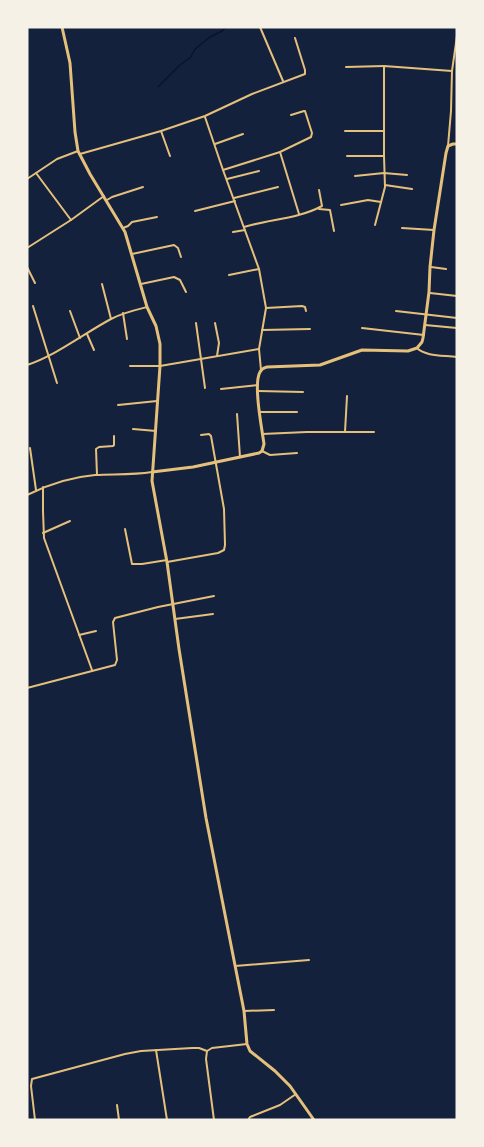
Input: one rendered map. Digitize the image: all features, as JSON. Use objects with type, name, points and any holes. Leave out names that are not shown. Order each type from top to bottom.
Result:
[{"type":"street","points":[[62,27],[70,63],[75,132],[79,153],[123,228],[160,344],[152,481],[167,561],[206,818],[244,1011],[247,1044],[250,1051],[275,1071],[296,1094],[314,1120]]},
{"type":"street","points":[[260,27],[282,81]]},
{"type":"street","points":[[27,179],[57,159],[161,131],[205,116],[306,72],[295,38]]},
{"type":"street","points":[[261,370],[267,367],[320,365],[362,350],[408,351],[417,348],[422,342],[434,230],[448,146],[452,71],[457,39]]},
{"type":"street","points":[[346,67],[384,66],[452,71]]},
{"type":"street","points":[[375,225],[385,184],[384,66]]},
{"type":"street","points":[[223,170],[280,152],[312,135],[305,111],[291,115]]},
{"type":"street","points":[[27,495],[44,487],[81,477],[127,475],[193,467],[262,451],[264,444],[258,391],[261,370],[259,349],[266,308],[259,269],[205,116]]},
{"type":"street","points":[[161,131],[170,156]]},
{"type":"street","points":[[345,131],[384,131]]},
{"type":"street","points":[[215,144],[243,134]]},
{"type":"street","points":[[448,146],[457,144]]},
{"type":"street","points":[[280,152],[299,214]]},
{"type":"street","points":[[347,156],[384,156]]},
{"type":"street","points":[[226,179],[259,171]]},
{"type":"street","points":[[36,173],[71,220]]},
{"type":"street","points":[[356,176],[384,173],[407,175]]},
{"type":"street","points":[[385,184],[412,189]]},
{"type":"street","points":[[106,201],[143,187]]},
{"type":"street","points":[[195,211],[278,187]]},
{"type":"street","points":[[233,232],[316,209],[322,206],[319,190]]},
{"type":"street","points":[[27,248],[104,196]]},
{"type":"street","points":[[341,205],[368,200],[381,202]]},
{"type":"street","points":[[316,209],[330,210],[334,231]]},
{"type":"street","points":[[123,228],[132,222],[157,217]]},
{"type":"street","points":[[402,228],[434,230]]},
{"type":"street","points":[[132,254],[174,244],[181,257]]},
{"type":"street","points":[[27,267],[35,283]]},
{"type":"street","points":[[430,267],[446,269]]},
{"type":"street","points":[[229,275],[259,269]]},
{"type":"street","points":[[140,284],[174,277],[180,280],[186,292]]},
{"type":"street","points":[[102,284],[111,319]]},
{"type":"street","points":[[429,292],[457,296]]},
{"type":"street","points":[[33,306],[57,383]]},
{"type":"street","points":[[27,365],[48,356],[123,313],[147,306]]},
{"type":"street","points":[[266,308],[302,306],[306,311]]},
{"type":"street","points":[[70,311],[80,338]]},
{"type":"street","points":[[396,311],[457,318]]},
{"type":"street","points":[[123,313],[127,339]]},
{"type":"street","points":[[215,322],[219,343],[218,356]]},
{"type":"street","points":[[196,323],[205,388]]},
{"type":"street","points":[[425,325],[457,328]]},
{"type":"street","points":[[362,328],[424,335]]},
{"type":"street","points":[[262,330],[310,329]]},
{"type":"street","points":[[87,334],[94,350]]},
{"type":"street","points":[[417,348],[420,352],[427,354],[457,357]]},
{"type":"street","points":[[130,366],[160,366],[259,349]]},
{"type":"street","points":[[221,388],[258,385]]},
{"type":"street","points":[[258,391],[303,392]]},
{"type":"street","points":[[345,432],[347,396]]},
{"type":"street","points":[[118,405],[158,401]]},
{"type":"street","points":[[260,412],[297,412]]},
{"type":"street","points":[[237,414],[240,457]]},
{"type":"street","points":[[133,429],[156,431]]},
{"type":"street","points":[[262,434],[374,432]]},
{"type":"street","points":[[125,529],[132,564],[167,561],[218,553],[224,550],[224,509],[211,436],[201,435]]},
{"type":"street","points":[[97,475],[97,448],[113,446],[114,436]]},
{"type":"street","points":[[30,448],[36,490]]},
{"type":"street","points":[[262,451],[270,455],[297,453]]},
{"type":"street","points":[[44,487],[43,533],[92,670]]},
{"type":"street","points":[[43,533],[70,521]]},
{"type":"street","points":[[27,688],[117,663],[113,622],[115,618],[214,596]]},
{"type":"street","points":[[176,619],[213,614]]},
{"type":"street","points":[[79,635],[96,630]]},
{"type":"street","points":[[235,966],[309,960]]},
{"type":"street","points":[[244,1011],[274,1010]]},
{"type":"street","points":[[35,1120],[32,1080],[141,1051],[192,1048],[207,1051],[212,1048],[247,1044]]},
{"type":"street","points":[[156,1050],[167,1120]]},
{"type":"street","points":[[207,1051],[206,1059],[214,1120]]},
{"type":"street","points":[[248,1120],[250,1117],[280,1105],[296,1094]]},
{"type":"street","points":[[117,1105],[119,1120]]},
{"type":"waterway","points":[[158,87],[190,58],[195,49],[226,27]]}]
